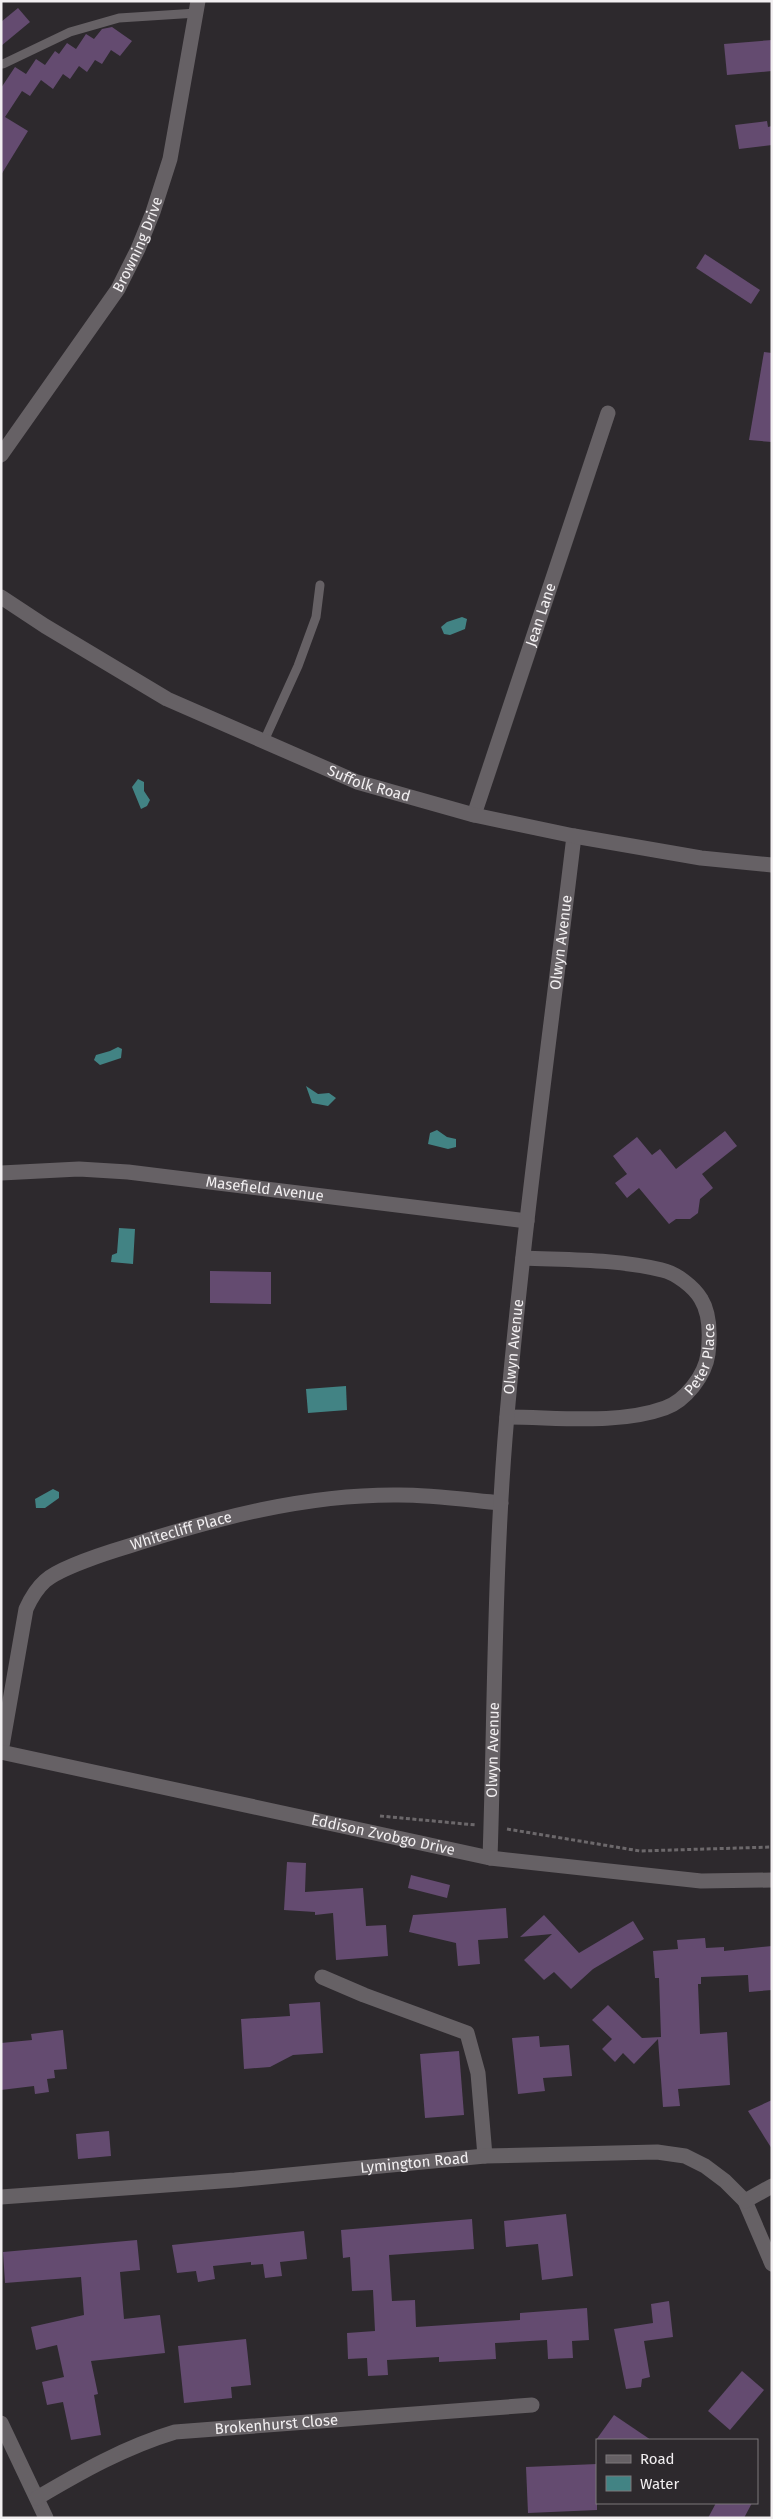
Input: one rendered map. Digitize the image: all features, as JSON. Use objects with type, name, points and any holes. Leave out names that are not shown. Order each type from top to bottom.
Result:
[{"type":"street","name":"Browning Drive","points":[[1,455],[118,289],[138,249],[153,212],[170,159],[197,7]]},
{"type":"street","name":"Jean Lane","points":[[474,815],[608,413]]},
{"type":"street","name":"Suffolk Road","points":[[1,598],[167,699],[357,782],[474,815],[574,836],[701,858],[772,865]]},
{"type":"street","name":"Olwyn Avenue","points":[[490,1858],[501,1503],[507,1417],[527,1221],[574,836]]},
{"type":"street","name":"Masefield Avenue","points":[[1,1173],[79,1169],[128,1172],[527,1221]]},
{"type":"street","name":"Peter Place","points":[[507,1417],[631,1417],[667,1408],[689,1392],[708,1358],[709,1337],[706,1312],[702,1300],[695,1290],[664,1270],[613,1262],[523,1258]]},
{"type":"street","name":"Whitecliff Place","points":[[1,1752],[26,1609],[34,1592],[46,1579],[101,1554],[260,1508],[332,1498],[400,1495],[501,1503]]},
{"type":"street","name":"Eddison Zvobgo Drive","points":[[1,1752],[490,1858],[701,1881],[772,1880]]},
{"type":"street","points":[[322,1977],[364,1995],[467,2033],[478,2073],[485,2156]]},
{"type":"street","name":"Lymington Road","points":[[1,2196],[235,2180],[485,2156],[657,2152],[685,2156],[705,2166],[725,2181],[745,2201],[772,2264]]},
{"type":"street","points":[[745,2201],[772,2186]]},
{"type":"street","name":"Brokenhurst Close","points":[[37,2498],[106,2459],[152,2439],[174,2432],[532,2405]]},
{"type":"street","points":[[1,2423],[46,2518]]},
{"type":"lane","points":[[3,64],[70,32],[111,21],[197,7]]},
{"type":"lane","points":[[264,741],[298,666],[313,625],[320,585]]},
{"type":"path","points":[[491,1826],[640,1851],[772,1847]]},
{"type":"water","points":[[462,617],[467,619],[465,629],[450,635],[444,634],[441,627],[447,622]]},
{"type":"water","points":[[138,779],[144,782],[144,791],[150,800],[147,806],[141,809],[132,787]]},
{"type":"water","points":[[118,1047],[122,1049],[121,1058],[100,1065],[94,1060],[96,1055]]},
{"type":"water","points":[[306,1086],[318,1094],[329,1093],[336,1098],[328,1106],[312,1103]]},
{"type":"water","points":[[437,1130],[447,1137],[456,1139],[456,1147],[448,1149],[428,1144],[430,1133]]},
{"type":"water","points":[[119,1228],[135,1229],[133,1264],[111,1262],[112,1255],[117,1253]]},
{"type":"water","points":[[346,1386],[347,1410],[308,1413],[306,1389]]},
{"type":"water","points":[[53,1489],[59,1492],[59,1498],[45,1508],[36,1508],[35,1499]]},
{"type":"building","points":[[18,8],[30,22],[1,46],[1,22]]},
{"type":"building","points":[[112,27],[132,41],[120,56],[111,50],[102,64],[95,60],[87,72],[79,66],[70,79],[63,74],[53,89],[41,80],[30,96],[22,91],[5,117],[28,131],[1,175],[1,88],[15,67],[26,74],[36,59],[45,65],[55,51],[59,54],[67,43],[76,49],[86,34],[94,39],[102,29]]},
{"type":"building","points":[[772,40],[772,71],[727,75],[724,44]]},
{"type":"building","points":[[767,121],[768,127],[772,126],[772,145],[739,149],[735,125]]},
{"type":"building","points":[[705,254],[760,290],[751,304],[696,268]]},
{"type":"building","points":[[764,352],[772,353],[772,442],[749,440]]},
{"type":"building","points":[[725,1131],[737,1146],[702,1174],[713,1188],[700,1199],[698,1213],[690,1219],[676,1219],[669,1224],[639,1188],[627,1198],[615,1183],[627,1174],[613,1156],[637,1137],[652,1155],[660,1149],[676,1169]]},
{"type":"building","points":[[210,1271],[271,1272],[271,1304],[210,1303]]},
{"type":"building","points":[[287,1862],[306,1863],[305,1892],[363,1888],[366,1926],[386,1925],[388,1956],[336,1960],[333,1913],[315,1915],[315,1912],[284,1910]]},
{"type":"building","points":[[411,1875],[450,1885],[447,1898],[408,1888]]},
{"type":"building","points":[[506,1908],[508,1938],[478,1940],[480,1964],[458,1966],[456,1943],[409,1932],[413,1915]]},
{"type":"building","points":[[544,1915],[579,1953],[633,1921],[644,1939],[593,1969],[571,1989],[554,1972],[544,1980],[524,1960],[552,1934],[520,1937]]},
{"type":"building","points":[[705,1938],[706,1948],[724,1947],[724,1951],[772,1946],[772,1990],[749,1992],[748,1975],[701,1977],[701,1984],[698,1984],[700,2034],[727,2032],[730,2085],[678,2089],[680,2106],[663,2107],[658,2039],[634,2064],[623,2053],[615,2062],[602,2049],[612,2039],[592,2020],[608,2005],[642,2038],[661,2037],[659,1978],[655,1978],[653,1951],[678,1949],[677,1940]]},
{"type":"building","points":[[320,2002],[323,2053],[293,2055],[270,2067],[244,2069],[241,2019],[290,2016],[289,2004]]},
{"type":"building","points":[[63,2030],[67,2069],[54,2070],[55,2078],[47,2079],[49,2092],[35,2094],[34,2086],[1,2090],[1,2043],[32,2040],[31,2034]]},
{"type":"building","points":[[539,2036],[540,2047],[569,2045],[572,2076],[543,2078],[545,2091],[518,2094],[512,2038]]},
{"type":"building","points":[[459,2051],[464,2115],[425,2118],[420,2054]]},
{"type":"building","points":[[772,2100],[772,2149],[748,2111]]},
{"type":"building","points":[[109,2131],[111,2156],[78,2159],[76,2134]]},
{"type":"building","points":[[566,2214],[573,2276],[542,2280],[538,2244],[506,2247],[504,2221]]},
{"type":"building","points":[[472,2219],[474,2249],[389,2255],[392,2301],[415,2300],[416,2327],[520,2320],[520,2313],[587,2308],[589,2340],[572,2341],[573,2358],[548,2359],[547,2340],[495,2343],[496,2359],[439,2362],[439,2357],[387,2360],[388,2375],[368,2376],[367,2358],[348,2359],[347,2333],[375,2331],[373,2290],[352,2291],[350,2257],[343,2258],[341,2230]]},
{"type":"building","points":[[304,2231],[307,2259],[280,2262],[282,2276],[265,2278],[263,2264],[251,2265],[251,2262],[213,2266],[215,2279],[198,2282],[196,2271],[177,2273],[172,2245]]},
{"type":"building","points":[[137,2240],[140,2270],[120,2272],[124,2319],[160,2315],[165,2353],[91,2361],[98,2394],[94,2395],[101,2435],[71,2440],[63,2402],[47,2405],[42,2382],[64,2377],[57,2345],[36,2350],[31,2327],[84,2315],[81,2277],[5,2283],[3,2252]]},
{"type":"building","points":[[669,2301],[673,2337],[644,2341],[650,2377],[642,2379],[641,2387],[626,2389],[614,2329],[653,2323],[651,2304]]},
{"type":"building","points":[[246,2339],[251,2385],[231,2387],[232,2398],[184,2403],[178,2346]]},
{"type":"building","points":[[742,2371],[764,2390],[730,2430],[708,2411]]},
{"type":"building","points":[[614,2415],[650,2439],[597,2439]]},
{"type":"building","points":[[596,2464],[597,2510],[528,2513],[526,2467]]},
{"type":"building","points":[[715,2504],[751,2504],[744,2518],[708,2518]]}]
